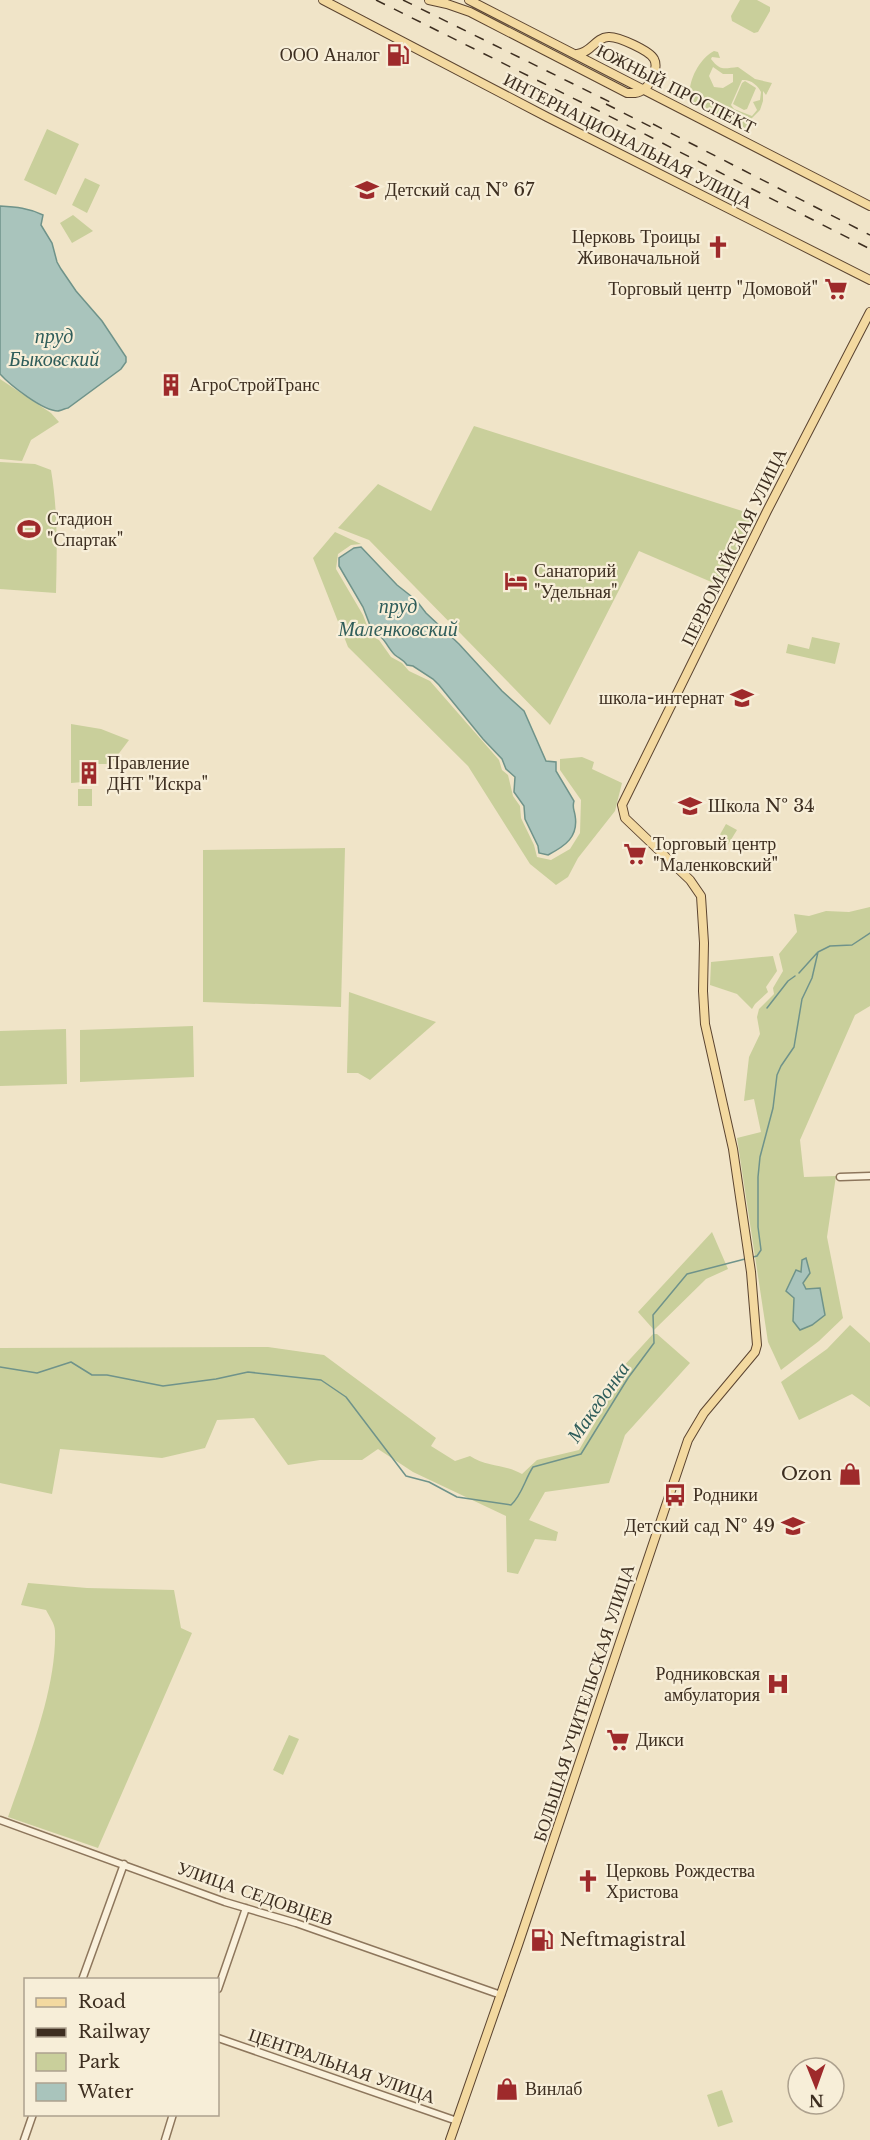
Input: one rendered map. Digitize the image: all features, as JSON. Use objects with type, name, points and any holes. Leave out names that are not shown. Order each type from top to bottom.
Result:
[{"type":"main road","name":"ИНТЕРНАЦИОНАЛЬНАЯ УЛИЦА","points":[[323,0],[547,117],[870,280]]},
{"type":"main road","points":[[429,0],[470,12],[621,91],[633,93],[645,89],[655,70],[655,60],[650,54],[614,37],[602,39],[584,54],[575,54]]},
{"type":"main road","name":"ЮЖНЫЙ ПРОСПЕКТ","points":[[469,0],[870,206]]},
{"type":"main road","points":[[593,46],[593,57],[598,66]]},
{"type":"main road","name":"ПЕРВОМАЙСКАЯ УЛИЦА","points":[[626,796],[767,511],[870,312]]},
{"type":"main road","name":"БОЛЬШАЯ УЧИТЕЛЬСКАЯ УЛИЦА","points":[[450,2140],[501,1995],[687,1440],[704,1413],[755,1352],[757,1335],[751,1272],[733,1149],[705,1024],[703,991],[705,943],[701,896],[690,880],[625,818],[622,805],[626,796]]},
{"type":"street","points":[[840,1177],[870,1176]]},
{"type":"street","name":"УЛИЦА СЕДОВЦЕВ","points":[[0,1820],[246,1908],[296,1923],[501,1995]]},
{"type":"street","points":[[83,1978],[124,1864]]},
{"type":"street","points":[[219,1986],[246,1908]]},
{"type":"street","name":"ЦЕНТРАЛЬНАЯ УЛИЦА","points":[[219,2038],[457,2121]]},
{"type":"street","points":[[24,2140],[33,2116]]},
{"type":"street","points":[[165,2140],[173,2116]]},
{"type":"green space","points":[[740,0],[757,0],[770,7],[758,32],[754,33],[732,21],[731,16]]},
{"type":"green space","points":[[714,51],[718,52],[720,58],[712,57],[711,59],[721,68],[738,67],[755,79],[772,83],[766,95],[763,91],[760,110],[750,120],[746,129],[693,103],[690,97],[691,82],[698,67]],"holes":[[[713,67],[723,74],[733,74],[733,82],[723,88],[714,87],[709,76]],[[742,80],[753,83],[761,92],[760,100],[753,102],[757,110],[752,116],[734,109],[731,105]]]},
{"type":"green space","points":[[745,81],[756,88],[747,109],[744,110],[733,104]]},
{"type":"green space","points":[[47,129],[79,144],[56,195],[24,180]]},
{"type":"green space","points":[[85,178],[100,185],[87,213],[72,205]]},
{"type":"green space","points":[[73,215],[93,231],[72,243],[60,223]]},
{"type":"green space","points":[[0,379],[51,413],[59,422],[31,440],[22,461],[0,459]]},
{"type":"green space","name":"Санаторий \"Удельная\"","points":[[474,426],[758,516],[723,587],[639,551],[550,725],[369,540],[338,528],[378,484],[431,511]]},
{"type":"green space","name":"Стадион \"Спартак\"","points":[[0,462],[35,464],[51,470],[56,516],[56,593],[0,589]]},
{"type":"green space","points":[[335,532],[361,544],[351,545],[338,554],[336,569],[363,615],[371,636],[379,640],[391,657],[402,663],[409,671],[430,681],[499,760],[502,770],[508,775],[513,796],[520,806],[521,818],[537,857],[551,860],[570,849],[580,833],[581,800],[560,770],[560,759],[582,757],[594,762],[592,769],[622,783],[615,811],[578,858],[568,877],[556,885],[530,864],[468,766],[348,647],[313,558]]},
{"type":"green space","points":[[812,637],[840,643],[835,664],[786,653],[788,644],[809,649]]},
{"type":"green space","points":[[71,724],[101,729],[129,740],[111,764],[84,764],[83,782],[71,783]]},
{"type":"green space","points":[[78,789],[92,789],[92,806],[78,806]]},
{"type":"green space","points":[[726,824],[737,830],[724,851],[714,845]]},
{"type":"green space","points":[[345,848],[341,1007],[203,1002],[203,850]]},
{"type":"green space","points":[[870,907],[870,1006],[855,1015],[800,1140],[804,1177],[836,1176],[827,1237],[843,1318],[819,1341],[781,1370],[768,1342],[737,1138],[761,1132],[754,1099],[744,1101],[749,1057],[760,1034],[757,1017],[759,1009],[774,994],[773,988],[783,971],[779,954],[797,932],[794,914],[809,916],[826,911],[849,912]]},
{"type":"green space","points":[[773,956],[777,971],[766,987],[768,992],[752,1009],[737,994],[710,985],[711,962]]},
{"type":"green space","points":[[349,992],[436,1022],[370,1080],[358,1073],[347,1073]]},
{"type":"green space","points":[[193,1026],[194,1077],[80,1082],[80,1030]]},
{"type":"green space","points":[[66,1029],[67,1084],[0,1086],[0,1031]]},
{"type":"green space","points":[[712,1232],[728,1269],[706,1279],[654,1330],[638,1312]]},
{"type":"green space","points":[[850,1325],[870,1343],[870,1407],[852,1394],[799,1420],[781,1382],[827,1349]]},
{"type":"green space","points":[[653,1334],[657,1334],[690,1363],[625,1435],[609,1483],[545,1492],[529,1520],[558,1532],[556,1541],[535,1539],[518,1574],[507,1572],[506,1516],[413,1472],[378,1449],[362,1460],[320,1460],[288,1465],[254,1418],[217,1420],[205,1448],[162,1458],[60,1449],[52,1494],[0,1483],[0,1348],[268,1347],[324,1355],[436,1438],[431,1446],[455,1461],[470,1456],[476,1460],[522,1474],[537,1460],[579,1450],[604,1407],[621,1369]]},
{"type":"green space","points":[[28,1583],[87,1588],[174,1590],[181,1628],[192,1633],[98,1848],[8,1817],[46,1701],[54,1653],[55,1628],[46,1610],[21,1605]]},
{"type":"green space","points":[[289,1735],[299,1739],[283,1775],[273,1770]]},
{"type":"green space","points":[[722,2090],[733,2122],[718,2127],[707,2095]]},
{"type":"water","name":"пруд Быковский","points":[[0,206],[27,209],[43,215],[41,225],[52,243],[61,269],[76,291],[102,321],[126,357],[126,362],[121,369],[68,408],[58,411],[44,407],[19,391],[0,374]]},
{"type":"water","name":"пруд Маленковский","points":[[361,547],[524,711],[546,761],[556,762],[556,771],[574,801],[575,829],[573,835],[560,848],[548,855],[539,853],[525,819],[524,806],[514,792],[515,777],[506,769],[502,759],[433,679],[413,666],[407,665],[392,652],[386,642],[373,633],[363,607],[339,566],[339,558],[354,548]]},
{"type":"water","points":[[806,1258],[810,1273],[803,1283],[806,1289],[820,1288],[825,1315],[812,1325],[800,1330],[793,1321],[794,1298],[786,1291],[796,1270],[801,1272],[802,1260]]},
{"type":"waterway","name":"Македонка","points":[[753,1257],[757,1256],[761,1250],[758,1227],[758,1177],[760,1157],[773,1108],[777,1075],[794,1047],[802,999],[812,978],[818,952],[830,946],[852,945],[870,933]]},
{"type":"waterway","points":[[799,973],[817,953]]},
{"type":"waterway","points":[[767,1008],[788,981],[795,976]]},
{"type":"waterway","name":"Македонка","points":[[0,1367],[37,1373],[71,1362],[92,1375],[107,1375],[163,1386],[248,1372],[321,1380],[346,1397],[406,1476],[429,1482],[457,1497],[511,1505],[518,1497],[533,1467],[581,1454],[628,1378],[654,1343],[653,1315],[687,1274],[745,1259]]},
{"type":"railway","points":[[376,0],[870,249]]},
{"type":"railway","points":[[403,0],[616,105]]},
{"type":"railway","points":[[606,104],[659,131]]},
{"type":"railway","points":[[653,124],[870,235]]},
{"type":"place","name":"ООО Аналог","points":[[398,55]]},
{"type":"place","name":"Детский сад № 67","points":[[367,190]]},
{"type":"place","name":"Церковь Троицы Живоначальной","points":[[718,247]]},
{"type":"place","name":"Торговый центр \"Домовой\"","points":[[836,289]]},
{"type":"place","name":"АгроСтройТранс","points":[[171,385]]},
{"type":"place","name":"Стадион \"Спартак\"","points":[[29,529]]},
{"type":"place","name":"Санаторий \"Удельная\"","points":[[516,581]]},
{"type":"place","name":"школа-интернат","points":[[742,698]]},
{"type":"place","name":"Правление ДНТ \"Искра\"","points":[[89,773]]},
{"type":"place","name":"Школа № 34","points":[[690,806]]},
{"type":"place","name":"Торговый центр \"Маленковский\"","points":[[635,854]]},
{"type":"place","name":"Ozon","points":[[850,1474]]},
{"type":"place","name":"Родники","points":[[675,1495]]},
{"type":"place","name":"Детский сад № 49","points":[[793,1526]]},
{"type":"place","name":"Родниковская амбулатория","points":[[778,1684]]},
{"type":"place","name":"Дикси","points":[[618,1740]]},
{"type":"place","name":"Церковь Рождества Христова","points":[[588,1881]]},
{"type":"place","name":"Neftmagistral","points":[[542,1940]]},
{"type":"place","name":"Винлаб","points":[[507,2089]]}]
